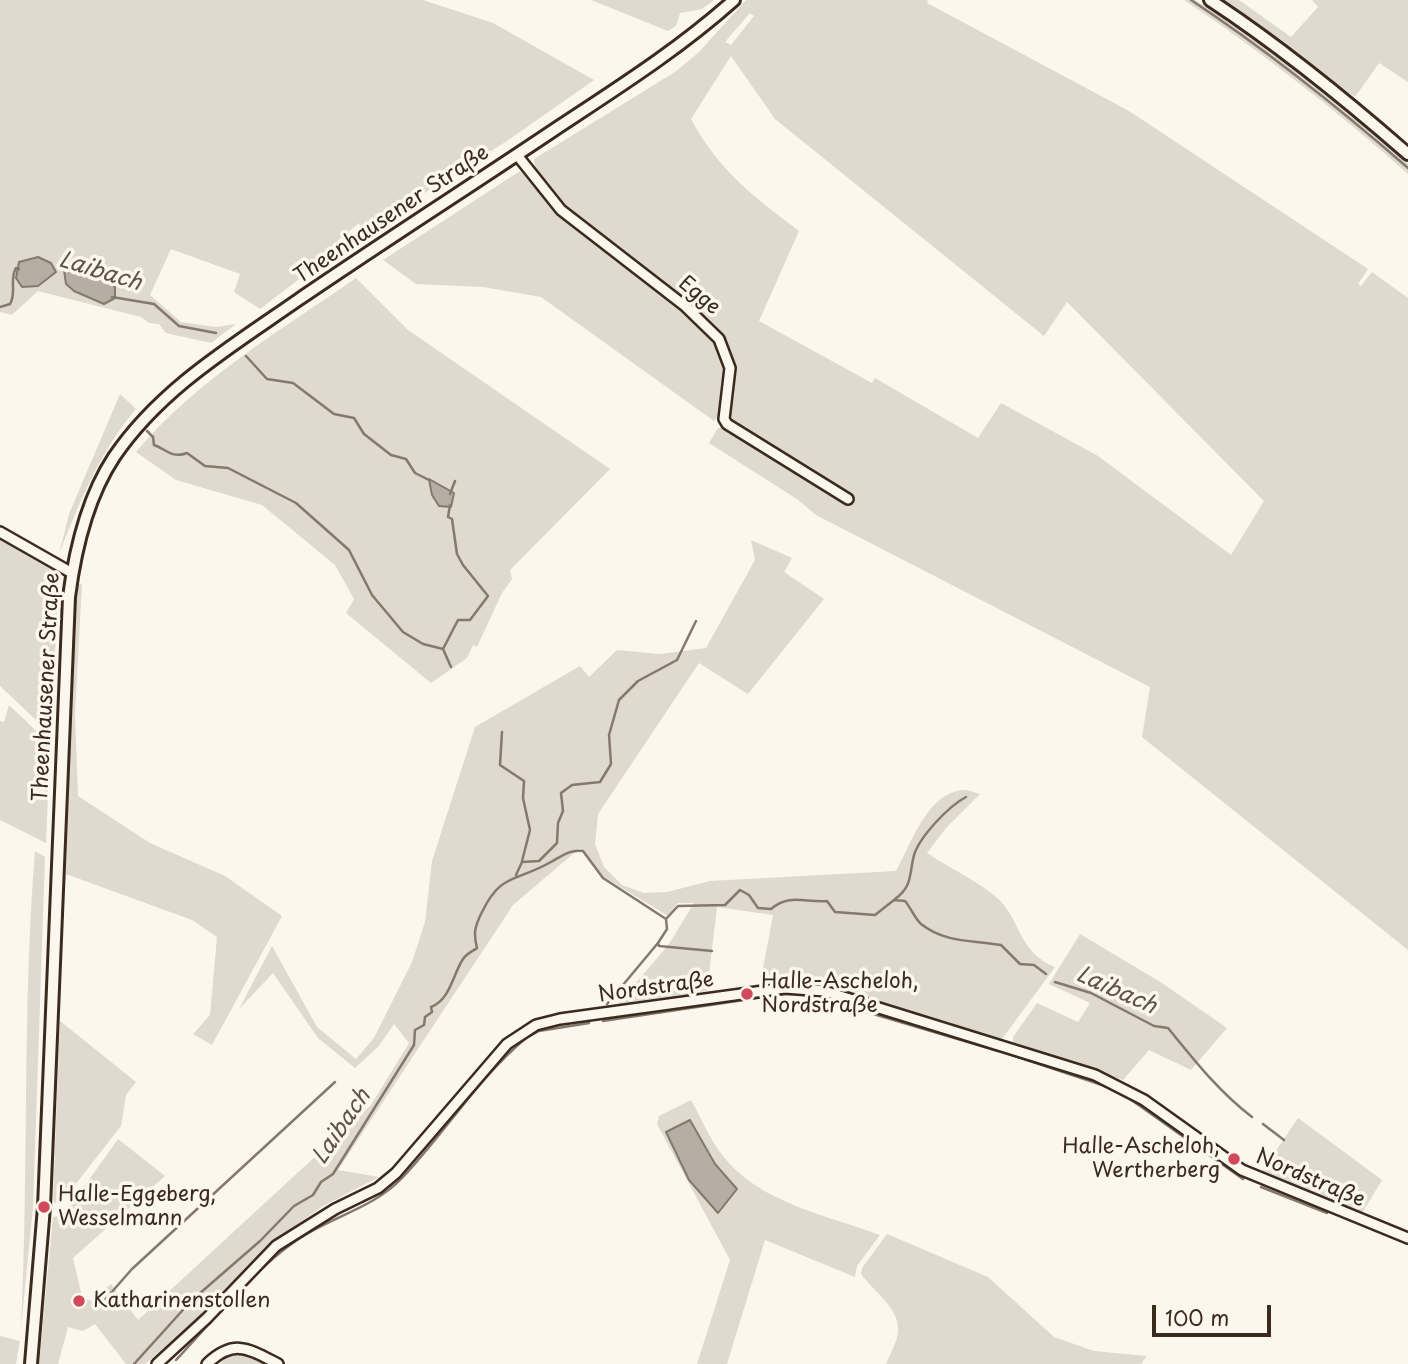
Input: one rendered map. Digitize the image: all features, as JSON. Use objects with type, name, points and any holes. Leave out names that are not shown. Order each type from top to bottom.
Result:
[{"type":"main road","name":"Theenhausener Straße","points":[[31,1364],[44,1207],[62,727],[72,573],[96,493],[113,460],[164,399],[267,322],[691,38],[734,0]]},
{"type":"main road","points":[[1210,0],[1279,47],[1408,154]]},
{"type":"street","name":"Egge","points":[[517,155],[561,210],[701,319],[719,339],[730,368],[724,419],[727,424],[848,499]]},
{"type":"street","points":[[0,532],[72,573]]},
{"type":"street","name":"Nordstraße","points":[[157,1364],[207,1318],[276,1246],[335,1209],[378,1188],[396,1173],[507,1044],[522,1032],[560,1019],[785,988],[824,991],[1095,1075],[1144,1100],[1242,1170],[1408,1238]]},
{"type":"street","points":[[207,1364],[225,1349],[241,1347],[278,1364]]},
{"type":"shaded area","points":[[0,0],[423,0],[493,23],[594,80],[507,141],[363,232],[359,223],[337,241],[342,247],[330,260],[315,267],[260,309],[234,292],[240,274],[171,249],[150,295],[181,322],[216,327],[236,324],[211,343],[166,333],[159,324],[149,323],[141,317],[38,291],[12,315],[0,312]]},
{"type":"shaded area","points":[[591,0],[714,0],[702,9],[680,13],[676,26],[668,31]]},
{"type":"shaded area","points":[[746,0],[928,0],[927,3],[1129,111],[1368,269],[1358,284],[1361,286],[1372,272],[1408,298],[1408,950],[1142,737],[1150,687],[816,515],[797,499],[709,443],[718,428],[724,428],[763,451],[728,417],[736,371],[722,337],[709,320],[608,243],[580,218],[539,175],[534,159],[675,72],[698,53]],"holes":[[[750,13],[754,16],[731,45],[725,42]],[[731,56],[775,119],[1044,336],[1067,302],[1264,501],[1231,555],[1098,456],[1001,403],[978,438],[875,378],[872,383],[759,321],[799,231],[752,194],[725,168],[691,119]]]},
{"type":"shaded area","points":[[1184,0],[1195,0],[1264,45],[1408,163],[1408,174],[1299,83]]},
{"type":"shaded area","points":[[1218,0],[1239,0],[1291,37],[1318,7],[1312,0],[1408,0],[1408,82],[1379,63],[1355,97]]},
{"type":"shaded area","points":[[520,171],[559,213],[705,326],[717,343],[724,366],[722,406],[714,421],[541,297],[483,287],[416,284],[383,260]]},
{"type":"shaded area","points":[[38,257],[51,263],[56,272],[38,286],[22,287],[16,278],[19,262]]},
{"type":"shaded area","points":[[64,270],[102,279],[115,287],[115,298],[104,304],[74,291],[66,284]]},
{"type":"shaded area","points":[[356,278],[408,330],[610,469],[510,570],[512,579],[502,593],[477,647],[473,645],[467,658],[431,683],[346,613],[354,599],[335,565],[262,505],[176,480],[136,452],[160,426],[212,379]]},
{"type":"shaded area","points":[[120,394],[136,409],[101,460],[59,554],[69,514]]},
{"type":"shaded area","points":[[429,479],[454,493],[451,507],[439,506],[432,495]]},
{"type":"shaded area","points":[[0,538],[59,573],[51,734],[0,686]]},
{"type":"shaded area","points":[[751,540],[792,558],[784,572],[824,599],[748,694],[699,663],[598,814],[595,844],[604,867],[622,885],[644,893],[667,892],[710,881],[896,871],[914,834],[940,800],[951,793],[964,790],[980,794],[946,828],[927,853],[996,897],[1004,905],[1033,952],[1055,967],[1002,1039],[826,986],[807,982],[760,984],[773,915],[717,907],[707,991],[618,1004],[669,944],[694,903],[678,903],[668,916],[604,877],[580,848],[513,905],[338,1170],[379,1177],[323,1206],[271,1243],[186,1329],[145,1364],[126,1364],[95,1324],[83,1331],[68,1327],[58,1364],[39,1364],[53,1217],[64,1215],[118,1139],[165,1176],[73,1258],[82,1297],[91,1301],[111,1284],[138,1320],[371,1105],[409,1043],[394,1024],[378,1047],[355,1068],[318,1038],[273,973],[239,1009],[272,946],[317,1027],[356,1059],[374,1038],[412,962],[425,922],[432,861],[475,727],[580,666],[589,677],[617,650],[660,654],[706,648],[755,560]]},
{"type":"shaded area","points":[[82,584],[75,715],[78,796],[150,843],[225,876],[282,916],[212,1045],[193,1034],[210,1015],[217,937],[192,920],[66,874],[74,614],[77,585]]},
{"type":"shaded area","points":[[9,705],[50,744],[46,843],[0,820],[0,721],[4,722]]},
{"type":"shaded area","points":[[35,851],[45,857],[33,1207],[21,1328],[28,970]]},
{"type":"shaded area","points":[[1080,934],[1162,983],[1227,1028],[1191,1070],[1149,1050],[1123,1080],[1013,1042],[1013,1037],[1037,1003],[1078,1022],[1090,1003],[1049,984]]},
{"type":"shaded area","points":[[60,1021],[136,1082],[126,1095],[121,1126],[64,1199],[55,1203],[53,1200]]},
{"type":"shaded area","points":[[691,1100],[723,1156],[755,1185],[795,1206],[880,1235],[857,1266],[855,1277],[765,1240],[727,1364],[697,1364],[730,1260],[657,1124],[659,1116]],"holes":[[[691,1120],[715,1164],[736,1189],[667,1132]]]},
{"type":"shaded area","points":[[1298,1118],[1382,1180],[1362,1213],[1261,1173]]},
{"type":"shaded area","points":[[690,1120],[715,1164],[737,1189],[718,1213],[689,1180],[666,1132]]},
{"type":"shaded area","points":[[887,1234],[988,1277],[1054,1337],[1094,1351],[1147,1356],[1141,1364],[886,1364],[897,1339],[895,1315],[861,1274],[862,1268]]},
{"type":"shaded area","points":[[0,1336],[20,1341],[16,1364],[0,1364]]},
{"type":"shaded area","points":[[239,1352],[269,1364],[220,1364],[227,1356]]},
{"type":"waterway","points":[[1191,0],[1302,80],[1408,168]]},
{"type":"waterway","name":"Laibach","points":[[0,307],[10,304],[14,272],[16,268],[19,269]]},
{"type":"waterway","name":"Laibach","points":[[112,297],[154,304],[179,326],[216,333]]},
{"type":"waterway","name":"Laibach","points":[[246,356],[267,379],[293,383],[334,414],[354,418],[364,434],[391,455],[406,459],[415,473],[429,480]]},
{"type":"waterway","points":[[147,431],[153,437],[154,445],[169,453],[187,453],[205,466],[228,468],[296,503],[349,550],[372,595],[403,632],[423,644],[443,649]]},
{"type":"waterway","name":"Laibach","points":[[450,494],[455,481]]},
{"type":"waterway","name":"Laibach","points":[[450,505],[448,517],[452,519],[457,554],[488,596],[470,620],[458,620],[443,649],[451,667]]},
{"type":"waterway","name":"Laibach","points":[[516,875],[522,862],[539,861],[557,843],[558,823],[563,811],[561,793],[572,785],[600,782],[611,764],[609,735],[619,700],[638,681],[677,660],[696,621]]},
{"type":"waterway","name":"Laibach","points":[[502,732],[500,765],[524,781],[523,798],[530,830],[522,861]]},
{"type":"waterway","name":"Laibach","points":[[895,899],[908,884],[914,855],[922,839],[944,814],[966,797]]},
{"type":"waterway","name":"Laibach","points":[[134,1364],[191,1301],[260,1241],[294,1206],[313,1195],[321,1182],[333,1174],[414,1045],[415,1030],[424,1025],[425,1017],[432,1012],[431,1007],[443,999],[464,957],[477,948],[476,926],[489,899],[503,884],[565,854],[583,851],[603,878],[666,919],[678,906],[725,905],[740,890],[749,895],[758,908],[771,909],[791,900],[827,901],[835,912],[875,915],[894,900],[905,901],[919,922],[930,930],[949,938],[1001,945],[1020,964],[1034,965],[1046,974]]},
{"type":"waterway","name":"Laibach","points":[[666,919],[667,929],[658,943],[659,946],[712,951]]},
{"type":"waterway","points":[[607,1004],[658,943]]},
{"type":"waterway","name":"Laibach","points":[[1055,982],[1091,993],[1154,1026],[1168,1028],[1197,1064],[1252,1117]]},
{"type":"waterway","points":[[603,1021],[784,994],[806,994],[998,1051]]},
{"type":"waterway","points":[[176,1360],[249,1281],[281,1252],[310,1232],[365,1205],[402,1178],[492,1070],[526,1038],[539,1031],[589,1023]]},
{"type":"waterway","points":[[1006,1053],[1114,1089]]},
{"type":"waterway","points":[[103,1302],[132,1269],[335,1082]]},
{"type":"waterway","points":[[1123,1094],[1243,1179]]},
{"type":"waterway","name":"Laibach","points":[[1263,1124],[1284,1140]]},
{"type":"waterway","points":[[1261,1187],[1327,1213]]},
{"type":"place","name":"Halle-Ascheloh, Nordstraße","points":[[747,994]]},
{"type":"place","name":"Halle-Ascheloh, Wertherberg","points":[[1234,1159]]},
{"type":"place","name":"Halle-Eggeberg, Wesselmann","points":[[44,1207]]},
{"type":"place","name":"Katharinenstollen","points":[[79,1301]]}]
